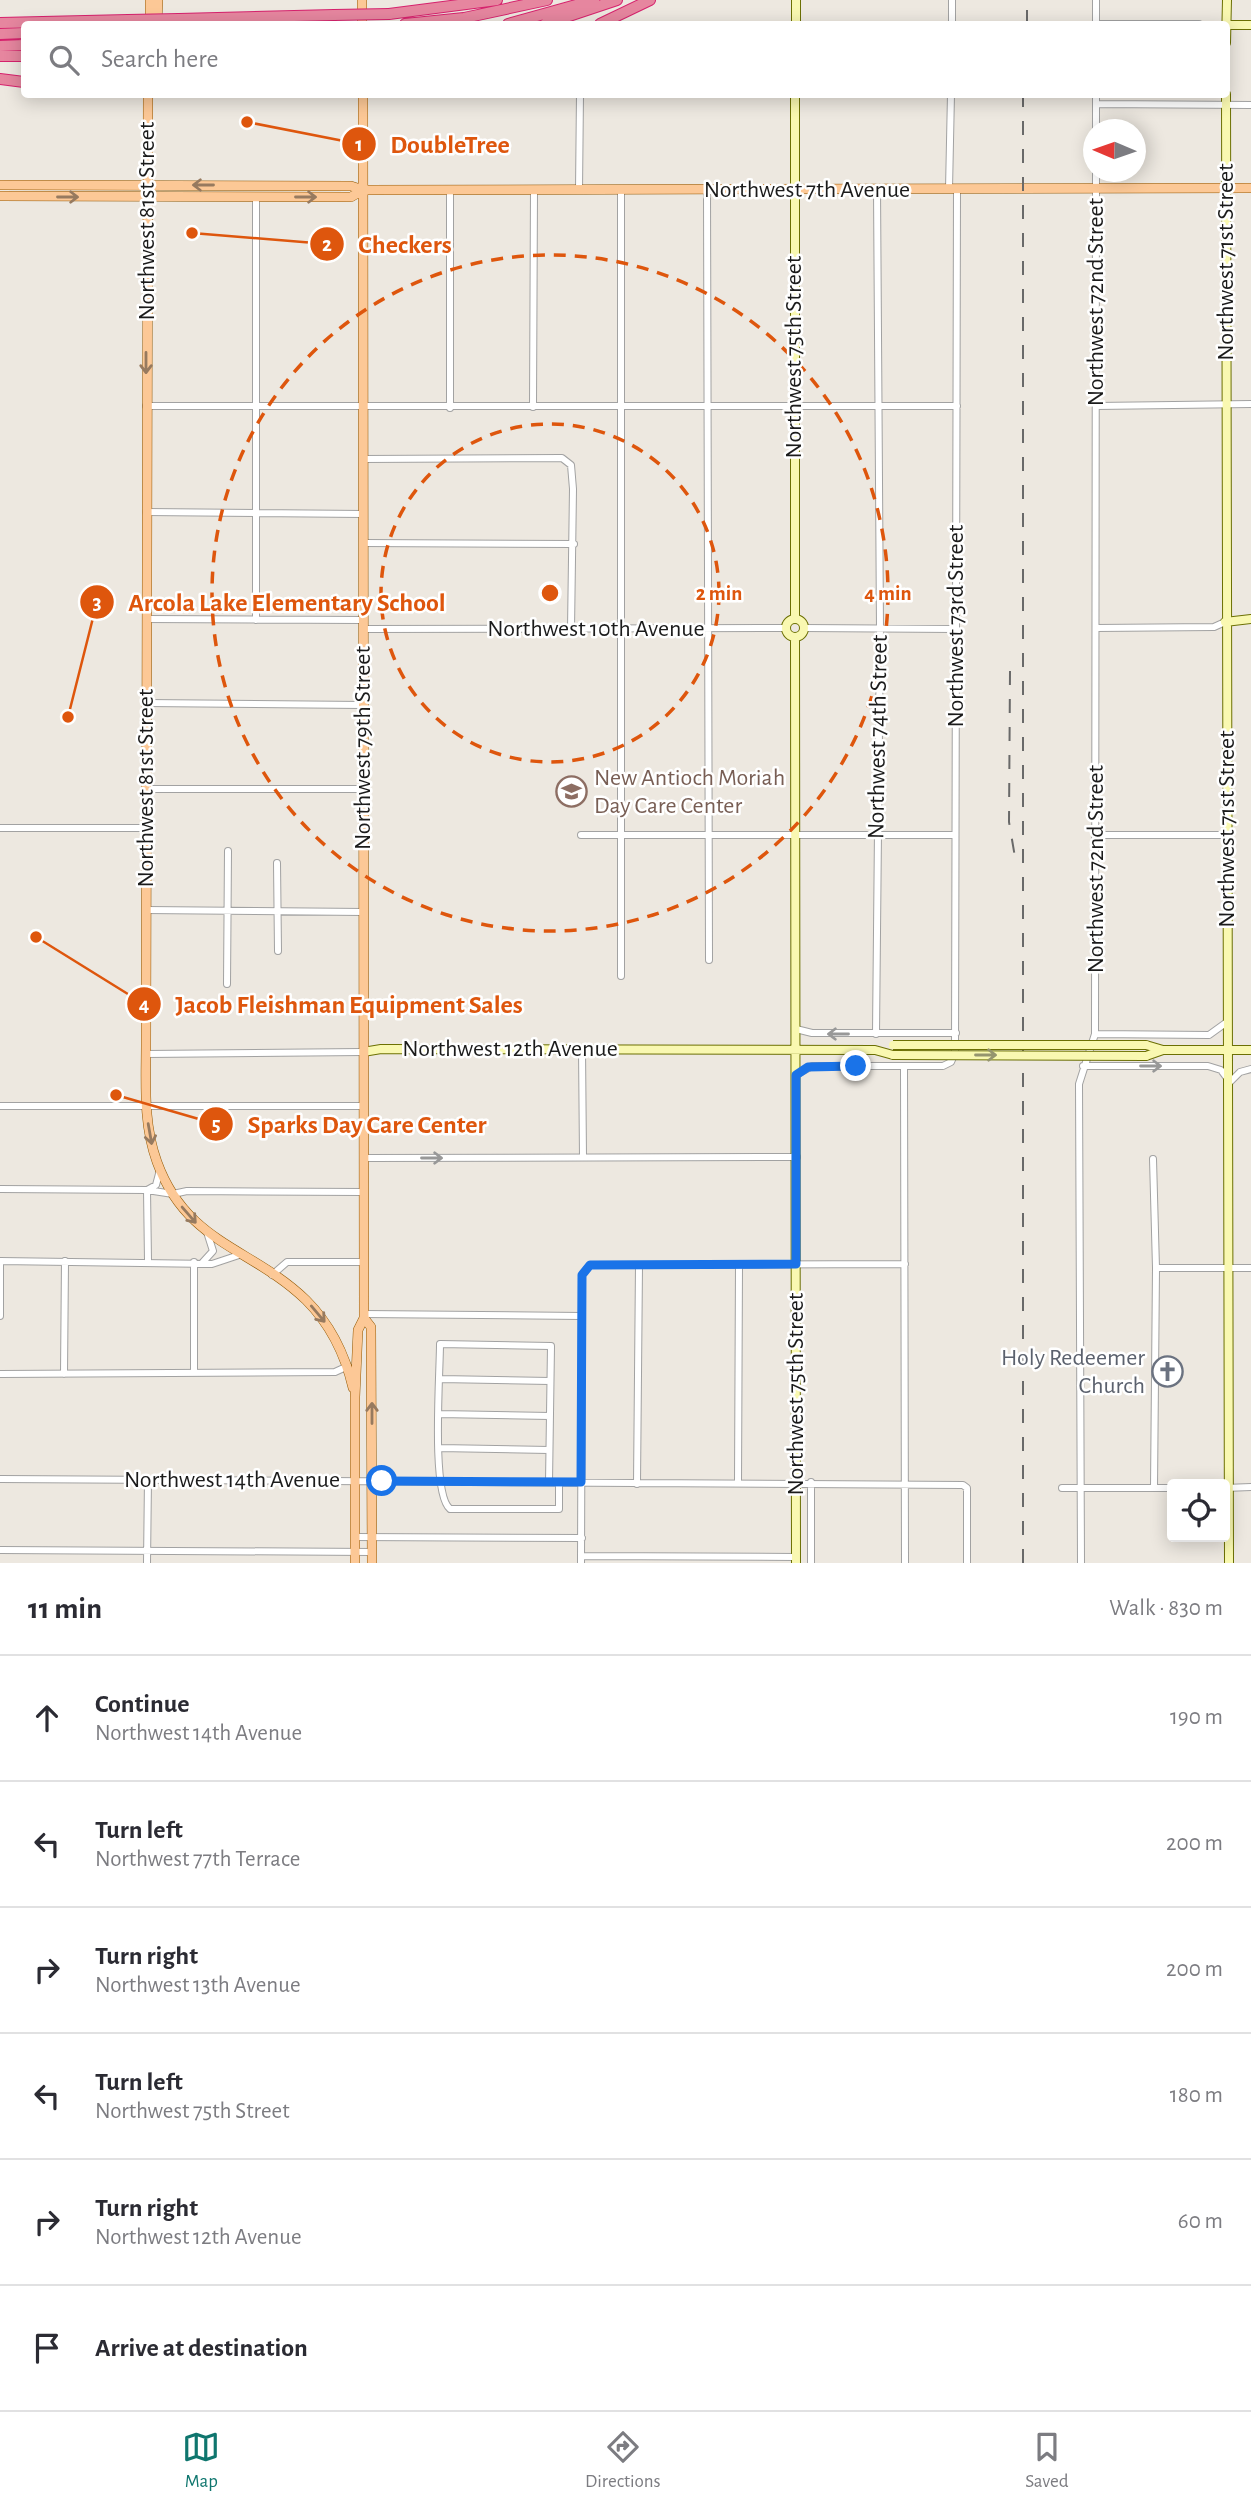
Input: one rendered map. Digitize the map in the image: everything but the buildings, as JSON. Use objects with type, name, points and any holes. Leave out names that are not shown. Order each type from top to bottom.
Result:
[{"type":"highway","points":[[85,21],[389,14],[497,0]]},
{"type":"highway","points":[[434,21],[464,18],[547,0]]},
{"type":"highway","points":[[519,21],[594,0]]},
{"type":"highway","points":[[554,21],[617,0]]},
{"type":"highway","points":[[606,21],[650,0]]},
{"type":"highway","points":[[0,23],[21,23]]},
{"type":"highway","points":[[0,34],[21,33]]},
{"type":"highway","points":[[0,46],[21,45]]},
{"type":"highway","points":[[0,56],[21,56]]},
{"type":"highway","points":[[0,79],[21,82]]},
{"type":"main road","points":[[150,0],[150,21]]},
{"type":"main road","points":[[157,21],[158,0]]},
{"type":"main road","points":[[362,0],[362,21]]},
{"type":"main road","name":"Northwest 81st Street","points":[[148,98],[146,1106],[149,1132],[160,1170],[173,1194],[206,1233],[299,1294],[318,1314],[338,1342],[348,1366],[355,1397]]},
{"type":"main road","name":"Northwest 79th Street","points":[[355,1563],[355,1397],[358,1330],[364,1316],[363,98]]},
{"type":"main road","name":"Northwest 7th Avenue","points":[[0,185],[351,186],[363,190],[1251,188]]},
{"type":"main road","name":"Northwest 7th Avenue","points":[[0,196],[351,197],[363,190]]},
{"type":"main road","name":"Northwest 79th Street","points":[[364,1316],[371,1327],[372,1563]]},
{"type":"street","points":[[796,0],[796,21]]},
{"type":"street","points":[[952,0],[952,21]]},
{"type":"street","points":[[1096,0],[1096,21]]},
{"type":"street","points":[[1227,0],[1227,21]]},
{"type":"street","points":[[1230,25],[1251,25]]},
{"type":"street","points":[[0,85],[21,83]]},
{"type":"street","points":[[579,190],[580,98]]},
{"type":"street","name":"Northwest 75th Street","points":[[795,98],[795,619]]},
{"type":"street","name":"Northwest 73rd Street","points":[[904,1068],[943,1066],[951,1062],[955,1053],[956,1033],[957,406],[951,98]]},
{"type":"street","points":[[1096,98],[1096,119]]},
{"type":"street","name":"Northwest 71st Street","points":[[1226,98],[1227,1479]]},
{"type":"street","points":[[1096,104],[1251,105]]},
{"type":"street","name":"Northwest 72nd Street","points":[[1081,1563],[1079,1084],[1096,1034],[1096,182]]},
{"type":"street","name":"Northwest 74th Street","points":[[876,1034],[880,628],[877,189]]},
{"type":"street","points":[[450,190],[450,408]]},
{"type":"street","points":[[533,407],[534,190]]},
{"type":"street","points":[[621,190],[621,976]]},
{"type":"street","points":[[708,190],[709,960]]},
{"type":"street","points":[[256,197],[256,620]]},
{"type":"street","points":[[1096,406],[1251,404]]},
{"type":"street","points":[[146,406],[957,406]]},
{"type":"street","points":[[363,459],[562,458],[571,465],[574,544],[571,629]]},
{"type":"street","points":[[146,512],[363,514]]},
{"type":"street","points":[[363,544],[574,544]]},
{"type":"street","name":"Northwest 10th Avenue","points":[[146,619],[621,630],[786,628]]},
{"type":"street","points":[[795,619],[801,622],[803,628],[801,634],[795,637],[786,628],[795,619]]},
{"type":"street","points":[[1096,628],[1214,627],[1225,622],[1251,619]]},
{"type":"street","points":[[803,628],[956,629]]},
{"type":"street","name":"Northwest 75th Street","points":[[795,637],[796,1560]]},
{"type":"street","points":[[146,703],[363,705]]},
{"type":"street","points":[[146,789],[363,789]]},
{"type":"street","points":[[0,828],[146,828]]},
{"type":"street","points":[[581,835],[955,835]]},
{"type":"street","points":[[1096,835],[1228,835]]},
{"type":"street","points":[[228,851],[228,984]]},
{"type":"street","points":[[277,863],[278,951]]},
{"type":"street","points":[[146,911],[364,912]]},
{"type":"street","points":[[1096,1034],[1209,1035],[1227,1022]]},
{"type":"street","points":[[796,1029],[812,1034],[956,1033]]},
{"type":"street","name":"Northwest 12th Avenue","points":[[146,1054],[349,1054],[381,1049],[875,1050],[893,1045],[1146,1045],[1163,1050],[1251,1050]]},
{"type":"street","points":[[582,1049],[583,1157]]},
{"type":"street","name":"Northwest 12th Avenue","points":[[875,1050],[893,1055],[1146,1056],[1163,1050]]},
{"type":"street","points":[[796,1075],[812,1066],[904,1068],[905,1563]]},
{"type":"street","points":[[1083,1066],[1208,1066],[1221,1070],[1227,1082],[1240,1072],[1251,1069]]},
{"type":"street","points":[[0,1106],[363,1106]]},
{"type":"street","points":[[363,1158],[797,1157]]},
{"type":"street","points":[[1153,1159],[1156,1268],[1154,1488]]},
{"type":"street","points":[[147,1190],[156,1185],[160,1170]]},
{"type":"street","points":[[0,1189],[147,1190],[173,1194],[187,1191],[363,1192]]},
{"type":"street","points":[[147,1190],[148,1261]]},
{"type":"street","points":[[197,1263],[212,1253],[206,1233]]},
{"type":"street","points":[[0,1316],[0,1261],[212,1264],[240,1255]]},
{"type":"street","points":[[64,1374],[65,1261]]},
{"type":"street","points":[[272,1275],[288,1262],[363,1262]]},
{"type":"street","points":[[194,1372],[197,1263]]},
{"type":"street","points":[[796,1560],[581,1560],[582,1275],[590,1265],[905,1264]]},
{"type":"street","points":[[637,1484],[639,1265]]},
{"type":"street","points":[[737,1483],[739,1265]]},
{"type":"street","points":[[1156,1268],[1251,1268]]},
{"type":"street","points":[[364,1316],[582,1316]]},
{"type":"street","points":[[549,1482],[551,1346],[440,1344],[438,1480],[444,1504],[450,1509],[559,1509],[559,1482]]},
{"type":"street","points":[[0,1374],[334,1373],[348,1366]]},
{"type":"street","points":[[440,1379],[550,1381]]},
{"type":"street","points":[[439,1414],[550,1416]]},
{"type":"street","points":[[439,1448],[549,1450]]},
{"type":"street","name":"Northwest 14th Avenue","points":[[0,1479],[963,1485],[967,1488],[967,1563]]},
{"type":"street","points":[[147,1563],[148,1479]]},
{"type":"street","points":[[811,1482],[811,1563]]},
{"type":"street","points":[[1062,1488],[1167,1488]]},
{"type":"street","points":[[1230,1488],[1251,1488]]},
{"type":"street","points":[[355,1537],[582,1538]]},
{"type":"street","name":"Northwest 71st Street","points":[[1228,1542],[1229,1563]]},
{"type":"street","points":[[0,1550],[372,1552]]},
{"type":"railway","points":[[1027,0],[1027,21]]},
{"type":"railway","points":[[1023,98],[1023,1563]]},
{"type":"railway","points":[[1010,671],[1009,822],[1016,863]]},
{"type":"place","name":"DoubleTree","points":[[247,122]]},
{"type":"place","name":"Checkers","points":[[192,233]]},
{"type":"place","name":"Arcola Lake Elementary School","points":[[68,717]]},
{"type":"place","name":"New Antioch Moriah Day Care Center","points":[[571,792]]},
{"type":"place","name":"Jacob Fleishman Equipment Sales","points":[[36,937]]},
{"type":"place","name":"Sparks Day Care Center","points":[[116,1095]]},
{"type":"place","name":"Holy Redeemer Church","points":[[1168,1372]]},
{"type":"route","points":[[382,1481],[581,1482],[582,1275],[585,1269],[590,1265],[796,1264],[796,1075],[808,1067],[856,1066]]}]
